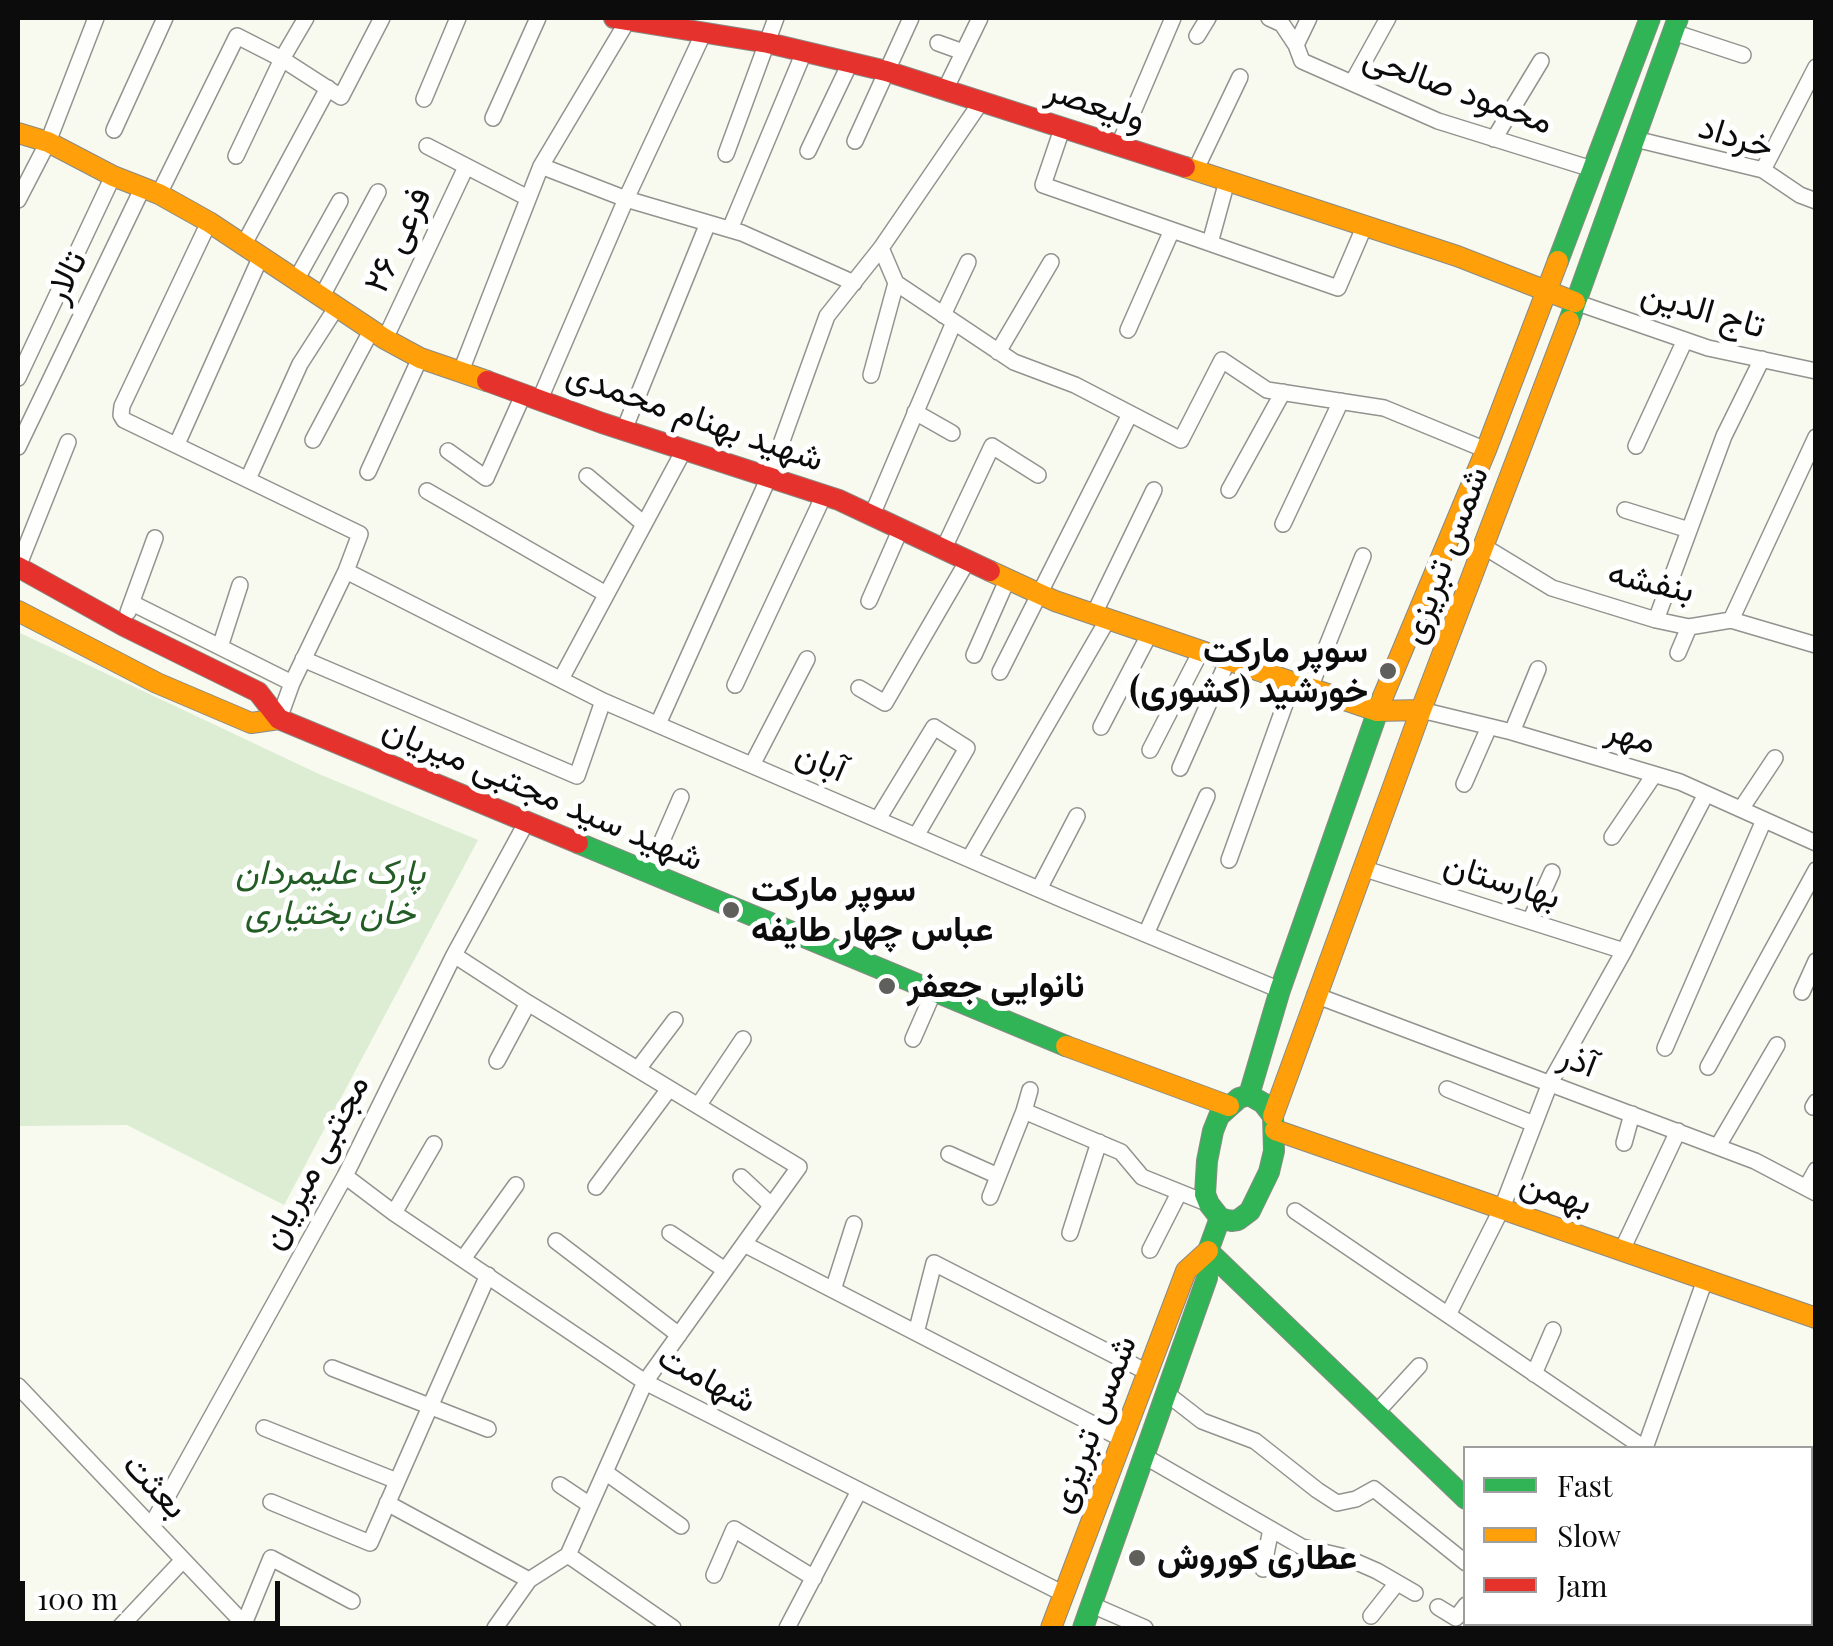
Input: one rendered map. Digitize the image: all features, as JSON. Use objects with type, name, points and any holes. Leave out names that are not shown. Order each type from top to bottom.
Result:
[{"type":"street","points":[[18,200],[48,142],[96,18]]},
{"type":"street","points":[[114,130],[165,18]]},
{"type":"street","points":[[236,156],[306,18]]},
{"type":"street","points":[[282,59],[341,96],[382,18]]},
{"type":"street","points":[[424,99],[458,18]]},
{"type":"street","points":[[493,118],[538,18]]},
{"type":"street","points":[[726,154],[776,18]]},
{"type":"street","points":[[855,141],[912,18]]},
{"type":"street","points":[[945,90],[980,18]]},
{"type":"street","points":[[1118,147],[1173,18]]},
{"type":"street","points":[[1197,36],[1208,18]]},
{"type":"street","name":"محمود صالحی","points":[[1268,18],[1282,24],[1302,62],[1438,122],[1592,169]]},
{"type":"street","points":[[1296,45],[1309,18]]},
{"type":"street","points":[[1352,84],[1388,18]]},
{"type":"street","name":"شمس تبریزی","points":[[1249,1095],[1280,990],[1377,711],[1486,450],[1650,18]]},
{"type":"street","points":[[461,371],[541,166],[621,19]]},
{"type":"street","name":"ولیعصر","points":[[621,19],[670,22],[886,71],[1365,225],[1576,302]]},
{"type":"street","points":[[1675,25],[1743,55]]},
{"type":"street","name":"شمس تبریزی","points":[[1083,1628],[1207,1278],[1215,1212],[1238,1220],[1250,1211],[1269,1172],[1274,1123],[1315,995],[1576,302],[1675,25]]},
{"type":"street","points":[[448,451],[486,478],[532,396],[704,32]]},
{"type":"street","name":"تالار","points":[[18,447],[151,191],[237,36],[282,59]]},
{"type":"street","points":[[938,43],[963,52]]},
{"type":"street","points":[[730,229],[804,52]]},
{"type":"street","points":[[1494,139],[1541,61]]},
{"type":"street","points":[[808,151],[850,63]]},
{"type":"street","points":[[1763,170],[1816,66]]},
{"type":"street","points":[[1195,171],[1240,77]]},
{"type":"street","points":[[176,444],[253,250],[328,88]]},
{"type":"street","points":[[658,724],[769,477],[827,316],[881,248],[982,102]]},
{"type":"street","points":[[1062,129],[1043,184],[1338,288],[1365,225]]},
{"type":"street","name":"شهید بهنام محمدی","points":[[18,133],[48,142],[210,222],[378,335],[420,358],[824,495],[1039,593],[1377,711]]},
{"type":"street","name":"خرداد","points":[[1635,139],[1763,170],[1800,195],[1816,200]]},
{"type":"street","points":[[427,146],[528,198]]},
{"type":"street","name":"فرعی ۲۶","points":[[314,440],[378,335],[466,166]]},
{"type":"street","points":[[541,166],[626,199],[730,229],[854,282]]},
{"type":"street","points":[[18,378],[113,176]]},
{"type":"street","points":[[1210,243],[1227,181]]},
{"type":"street","points":[[248,480],[378,192]]},
{"type":"street","points":[[296,280],[340,201]]},
{"type":"street","points":[[210,222],[121,415],[124,420],[360,534],[292,682],[280,718]]},
{"type":"street","points":[[624,430],[708,223]]},
{"type":"street","points":[[1128,330],[1172,230]]},
{"type":"street","points":[[881,248],[896,283],[998,352],[1075,385],[1181,440],[1222,360],[1267,390],[1384,408],[1486,450]]},
{"type":"street","points":[[872,515],[916,412],[968,262]]},
{"type":"street","points":[[998,352],[1051,262]]},
{"type":"street","points":[[871,374],[896,283]]},
{"type":"street","name":"تاج الدین","points":[[1576,302],[1708,348],[1816,371]]},
{"type":"street","points":[[1636,446],[1685,340]]},
{"type":"street","points":[[368,472],[420,358]]},
{"type":"street","points":[[1656,620],[1724,436],[1762,359]]},
{"type":"street","points":[[1229,490],[1283,392]]},
{"type":"street","points":[[1283,524],[1341,401]]},
{"type":"street","points":[[916,412],[952,433]]},
{"type":"street","points":[[1000,672],[1130,414]]},
{"type":"street","points":[[1731,620],[1816,438]]},
{"type":"street","points":[[18,567],[68,442]]},
{"type":"street","points":[[944,548],[992,446],[1038,475]]},
{"type":"street","points":[[561,679],[684,450]]},
{"type":"street","points":[[586,476],[644,524]]},
{"type":"street","points":[[427,490],[606,594]]},
{"type":"street","points":[[969,859],[1101,616],[1154,490]]},
{"type":"street","points":[[735,686],[824,495]]},
{"type":"street","points":[[1624,510],[1689,530]]},
{"type":"street","points":[[869,601],[901,528]]},
{"type":"street","points":[[124,626],[155,538]]},
{"type":"street","name":"بنفشه","points":[[1483,546],[1552,588],[1656,620],[1689,627],[1731,620],[1816,645]]},
{"type":"street","points":[[1229,860],[1301,685],[1362,556]]},
{"type":"street","points":[[859,688],[886,704],[968,560]]},
{"type":"street","name":"شهید سید مجتبی میریان","points":[[18,567],[124,626],[258,692],[280,718],[934,991],[1229,1106]]},
{"type":"street","name":"آبان","points":[[346,571],[604,701],[1280,990]]},
{"type":"street","points":[[974,655],[1008,578]]},
{"type":"street","points":[[220,647],[240,586]]},
{"type":"street","points":[[132,603],[292,682]]},
{"type":"street","name":"شهید سید مجتبی میریان","points":[[18,611],[157,683],[251,723],[280,718]]},
{"type":"street","points":[[1678,653],[1689,627]]},
{"type":"street","points":[[1101,728],[1150,633]]},
{"type":"street","points":[[1150,750],[1201,650]]},
{"type":"street","points":[[752,765],[807,659]]},
{"type":"street","points":[[304,660],[577,776],[604,701]]},
{"type":"street","points":[[1180,768],[1228,660]]},
{"type":"street","points":[[1512,732],[1538,668]]},
{"type":"street","points":[[1377,711],[1420,710]]},
{"type":"street","name":"مهر","points":[[1420,710],[1512,732],[1680,782],[1816,843]]},
{"type":"street","points":[[878,820],[934,727],[967,748],[916,836]]},
{"type":"street","points":[[1464,784],[1489,727]]},
{"type":"street","points":[[1742,809],[1775,758]]},
{"type":"street","points":[[1612,836],[1654,775]]},
{"type":"street","points":[[1448,1315],[1502,1208],[1550,1083],[1706,794]]},
{"type":"street","points":[[1146,934],[1207,796]]},
{"type":"street","points":[[648,873],[681,797]]},
{"type":"street","points":[[1039,889],[1077,816]]},
{"type":"street","points":[[1665,1048],[1764,820]]},
{"type":"street","name":"مجتبی میریان","points":[[151,1526],[345,1176],[454,955],[526,823]]},
{"type":"street","name":"بهارستان","points":[[1362,868],[1624,951]]},
{"type":"street","points":[[1708,1066],[1816,870]]},
{"type":"street","points":[[1530,921],[1552,872]]},
{"type":"street","points":[[454,955],[798,1167],[645,1382],[568,1555],[529,1580],[495,1628]]},
{"type":"street","points":[[1802,992],[1816,961]]},
{"type":"street","points":[[913,1039],[934,991]]},
{"type":"street","name":"آذر","points":[[1315,995],[1755,1160],[1811,1191]]},
{"type":"street","points":[[497,1061],[528,1003]]},
{"type":"street","points":[[638,1070],[675,1020]]},
{"type":"street","points":[[698,1106],[743,1039]]},
{"type":"street","points":[[1718,1146],[1777,1044]]},
{"type":"street","points":[[596,1187],[670,1089]]},
{"type":"street","points":[[1447,1089],[1534,1124]]},
{"type":"street","points":[[990,1197],[1030,1090]]},
{"type":"street","points":[[1215,1212],[1205,1194],[1209,1145],[1219,1116],[1249,1095],[1264,1104],[1274,1123]]},
{"type":"street","points":[[1024,1111],[1121,1152],[1142,1177],[1215,1212]]},
{"type":"street","points":[[1624,1143],[1632,1114]]},
{"type":"street","name":"بهمن","points":[[1274,1123],[1816,1318]]},
{"type":"street","points":[[1622,1250],[1678,1131]]},
{"type":"street","points":[[1070,1233],[1099,1142]]},
{"type":"street","points":[[394,1213],[434,1144]]},
{"type":"street","points":[[949,1154],[998,1176]]},
{"type":"street","points":[[1811,1191],[1816,1170]]},
{"type":"street","name":"شهامت","points":[[345,1176],[645,1382],[1064,1594]]},
{"type":"street","points":[[741,1177],[771,1205]]},
{"type":"street","points":[[462,1259],[516,1186]]},
{"type":"street","points":[[1150,1250],[1179,1193]]},
{"type":"street","points":[[1295,1211],[1639,1446]]},
{"type":"street","points":[[832,1290],[854,1224]]},
{"type":"street","points":[[670,1234],[725,1270]]},
{"type":"street","points":[[556,1241],[679,1335]]},
{"type":"street","points":[[744,1244],[1122,1439]]},
{"type":"street","points":[[1208,1251],[1463,1496]]},
{"type":"street","name":"شمس تبریزی","points":[[1051,1628],[1186,1272],[1208,1251]]},
{"type":"street","points":[[916,1333],[934,1264],[1147,1372]]},
{"type":"street","points":[[271,1502],[370,1543],[488,1275]]},
{"type":"street","points":[[1643,1446],[1705,1280]]},
{"type":"street","points":[[1534,1374],[1553,1330]]},
{"type":"street","points":[[1376,1413],[1419,1366]]},
{"type":"street","points":[[332,1368],[488,1428]]},
{"type":"street","name":"بعثت","points":[[18,1386],[246,1626]]},
{"type":"street","points":[[1166,1393],[1202,1421],[1254,1442],[1337,1503],[1374,1489],[1463,1561]]},
{"type":"street","points":[[264,1428],[397,1481]]},
{"type":"street","points":[[1144,1456],[1302,1547],[1345,1557],[1416,1592]]},
{"type":"street","points":[[605,1472],[682,1526]]},
{"type":"street","points":[[560,1485],[590,1505]]},
{"type":"street","points":[[788,1628],[858,1491]]},
{"type":"street","points":[[387,1503],[529,1580]]},
{"type":"street","points":[[714,1574],[734,1528],[814,1578]]},
{"type":"street","points":[[1263,1569],[1272,1530]]},
{"type":"street","points":[[568,1555],[673,1628]]},
{"type":"street","points":[[246,1626],[271,1558],[352,1602]]},
{"type":"street","points":[[119,1628],[183,1560]]},
{"type":"street","points":[[1371,1616],[1398,1583]]},
{"type":"street","points":[[1064,1594],[1145,1628]]},
{"type":"street","points":[[1438,1606],[1456,1618],[1463,1609]]},
{"type":"green space","name":"پارک علیمردان خان بختیاری","points":[[18,632],[319,774],[478,840],[284,1205],[127,1125],[18,1126]]},
{"type":"traffic: fast","points":[[1558,261],[1650,18]]},
{"type":"traffic: fast","points":[[1569,321],[1678,18]]},
{"type":"traffic: fast","points":[[1249,1095],[1280,990],[1382,699]]},
{"type":"traffic: fast","points":[[578,843],[1066,1046]]},
{"type":"traffic: fast","points":[[1249,1095],[1263,1103],[1273,1116],[1274,1151],[1269,1172],[1250,1211],[1231,1221],[1220,1218],[1209,1204],[1205,1194],[1207,1161],[1219,1116],[1239,1098],[1249,1095]]},
{"type":"traffic: fast","points":[[1083,1628],[1207,1278],[1208,1251],[1220,1218]]},
{"type":"traffic: fast","points":[[1208,1251],[1463,1496]]},
{"type":"traffic: slow","points":[[18,133],[48,142],[113,176],[159,194],[209,222],[385,339],[420,358],[487,381]]},
{"type":"traffic: slow","points":[[1185,167],[1457,256],[1575,302]]},
{"type":"traffic: slow","points":[[1382,699],[1486,450],[1558,261]]},
{"type":"traffic: slow","points":[[1273,1116],[1569,321]]},
{"type":"traffic: slow","points":[[990,571],[1055,601],[1377,711],[1421,710]]},
{"type":"traffic: slow","points":[[18,611],[157,683],[251,723],[279,719]]},
{"type":"traffic: slow","points":[[1066,1046],[1229,1106]]},
{"type":"traffic: slow","points":[[1275,1130],[1816,1318]]},
{"type":"traffic: slow","points":[[1051,1628],[1186,1271],[1208,1251]]},
{"type":"traffic: jam","points":[[614,18],[768,43],[886,71],[1185,167]]},
{"type":"traffic: jam","points":[[487,381],[839,500],[990,571]]},
{"type":"traffic: jam","points":[[18,567],[124,626],[258,692],[279,719],[578,843]]},
{"type":"place","name":"سوپر مارکت خورشید (کشوری)","points":[[1388,671]]},
{"type":"place","name":"سوپر مارکت عباس چهار طایفه","points":[[731,910]]},
{"type":"place","name":"نانوایی جعفر","points":[[887,986]]},
{"type":"place","name":"عطاری کوروش","points":[[1137,1558]]}]
